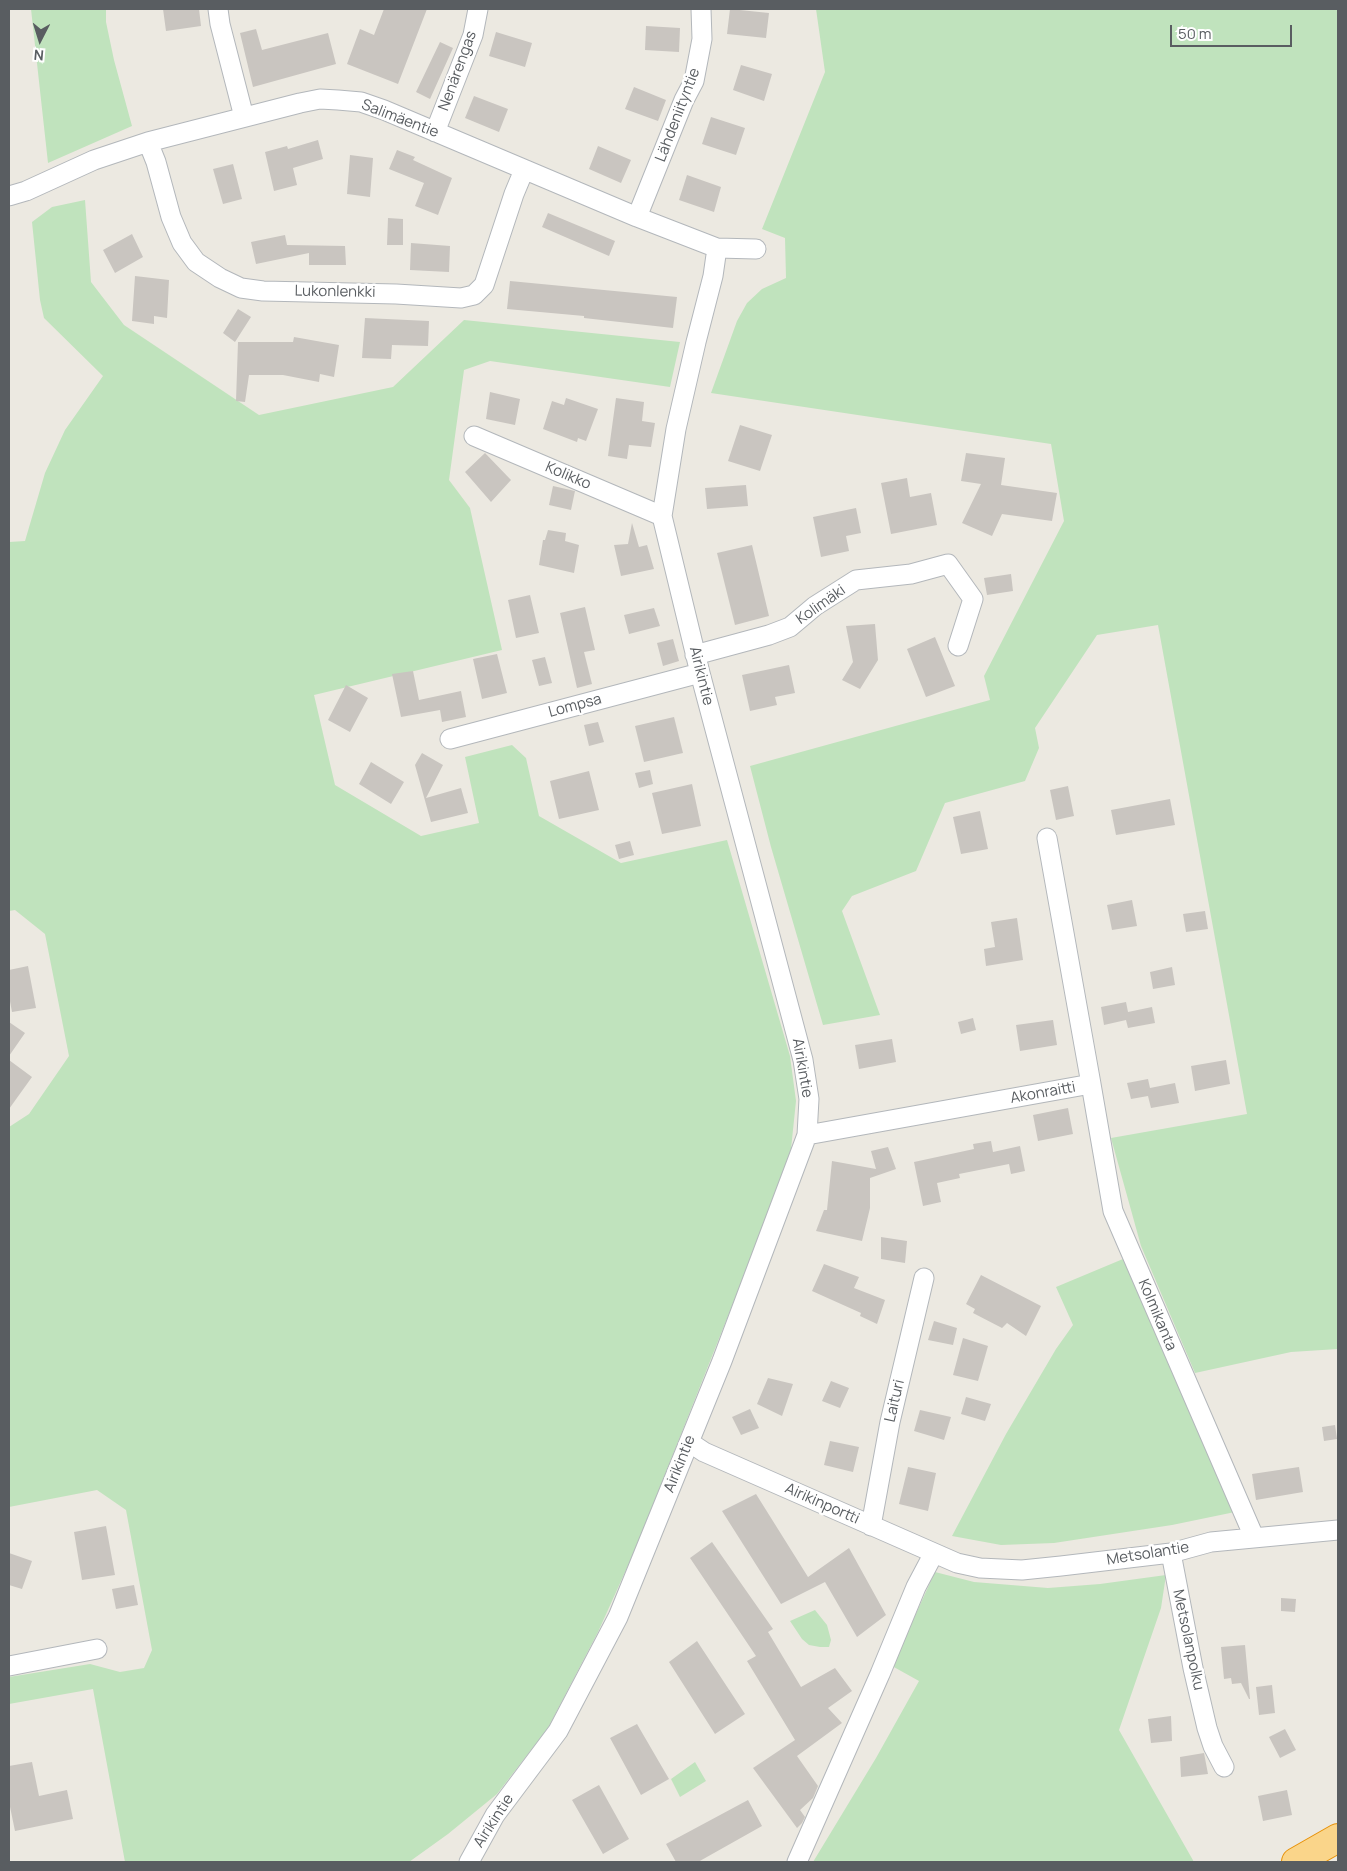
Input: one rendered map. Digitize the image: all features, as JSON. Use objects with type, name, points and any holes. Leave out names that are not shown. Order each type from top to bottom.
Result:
[{"type":"highway","points":[[1296,1862],[1338,1838]]},
{"type":"street","points":[[218,9],[220,24],[244,117]]},
{"type":"street","name":"Nenärengas","points":[[435,132],[474,35],[478,9]]},
{"type":"street","name":"Lähdeniityntie","points":[[637,217],[684,100],[694,81],[702,39],[701,9]]},
{"type":"street","name":"Salimäentie","points":[[9,196],[26,191],[94,160],[148,142],[300,103],[338,100],[361,102],[384,110],[637,217],[717,248],[756,249]]},
{"type":"street","name":"Lukonlenkki","points":[[148,142],[175,226],[182,243],[196,262],[220,278],[241,288],[263,291],[396,294],[461,298],[474,295],[484,285],[514,194],[524,170]]},
{"type":"street","name":"Airikintie","points":[[469,1862],[496,1815],[558,1731],[618,1617],[722,1361],[807,1135],[809,1099],[803,1060],[695,655],[662,516],[676,430],[713,276],[717,248]]},
{"type":"street","name":"Kolikko","points":[[474,436],[662,516]]},
{"type":"street","name":"Kolimäki","points":[[695,655],[769,635],[790,627],[815,606],[856,580],[911,574],[948,564],[973,599],[958,646]]},
{"type":"street","name":"Lompsa","points":[[450,739],[700,673]]},
{"type":"street","name":"Akonraitti","points":[[807,1135],[1091,1084],[1047,838]]},
{"type":"street","name":"Kolmikanta","points":[[1091,1084],[1115,1218],[1254,1536]]},
{"type":"street","name":"Laituri","points":[[871,1526],[890,1422],[924,1278]]},
{"type":"street","name":"Airikinportti","points":[[688,1442],[704,1452],[957,1563]]},
{"type":"street","name":"Metsolantie","points":[[957,1563],[980,1568],[1022,1570],[1171,1553],[1211,1542],[1254,1536],[1338,1530]]},
{"type":"street","points":[[797,1862],[916,1588],[934,1553]]},
{"type":"street","name":"Metsolanpolku","points":[[1171,1553],[1189,1649],[1207,1728],[1213,1746],[1224,1766]]},
{"type":"street","points":[[9,1666],[97,1649]]},
{"type":"green space","points":[[31,9],[106,9],[106,22],[114,60],[132,126],[48,163]]},
{"type":"green space","points":[[816,9],[1338,9],[1338,1349],[1291,1352],[1195,1373],[1141,1246],[1111,1138],[1247,1114],[1158,625],[1097,635],[1035,728],[1039,748],[1025,781],[945,803],[916,871],[852,896],[842,911],[880,1015],[823,1025],[771,847],[750,766],[990,700],[984,676],[1064,521],[1051,444],[711,393],[737,321],[747,303],[762,289],[786,278],[785,238],[762,229],[825,72]]},
{"type":"green space","points":[[85,200],[91,282],[124,325],[259,415],[393,387],[464,320],[680,342],[670,387],[490,361],[464,370],[449,480],[470,508],[502,650],[314,695],[335,785],[421,836],[479,823],[465,757],[512,745],[526,758],[539,816],[621,863],[727,840],[790,1056],[796,1101],[791,1149],[755,1248],[635,1550],[598,1632],[548,1728],[497,1794],[448,1834],[409,1862],[125,1862],[93,1689],[9,1704],[9,1677],[90,1664],[120,1672],[144,1668],[152,1650],[126,1510],[97,1490],[9,1507],[9,1127],[29,1114],[69,1056],[45,934],[15,910],[9,911],[9,542],[25,541],[45,473],[65,430],[103,376],[44,318],[40,300],[32,222],[52,207]]},
{"type":"green space","points":[[1123,1259],[1235,1512],[1172,1525],[1054,1543],[1001,1545],[952,1536],[1006,1434],[1056,1349],[1073,1325],[1056,1287]]},
{"type":"green space","points":[[935,1572],[974,1582],[1048,1588],[1100,1584],[1166,1575],[1161,1608],[1119,1730],[1194,1862],[813,1862],[876,1758],[919,1681],[892,1666]]},
{"type":"green space","points":[[815,1610],[827,1625],[831,1640],[829,1647],[809,1645],[802,1639],[790,1621]]},
{"type":"green space","points":[[695,1762],[706,1781],[680,1797],[671,1779]]},
{"type":"building","points":[[163,9],[199,9],[201,26],[166,31]]},
{"type":"building","points":[[384,9],[427,9],[398,84],[347,64],[360,29],[374,35]]},
{"type":"building","points":[[730,9],[769,13],[766,38],[727,34]]},
{"type":"building","points":[[646,26],[680,28],[679,52],[645,50]]},
{"type":"building","points":[[256,29],[262,50],[328,33],[336,64],[253,87],[240,33]]},
{"type":"building","points":[[496,32],[532,43],[525,67],[489,56]]},
{"type":"building","points":[[440,42],[453,48],[430,99],[416,92]]},
{"type":"building","points":[[741,65],[772,74],[764,101],[733,90]]},
{"type":"building","points":[[634,87],[666,100],[658,121],[625,109]]},
{"type":"building","points":[[474,96],[508,109],[499,132],[465,118]]},
{"type":"building","points":[[711,117],[745,128],[736,155],[702,144]]},
{"type":"building","points":[[318,140],[323,159],[293,168],[297,185],[274,191],[265,152],[287,146],[288,149]]},
{"type":"building","points":[[598,146],[631,160],[621,183],[589,169]]},
{"type":"building","points":[[397,150],[415,157],[413,160],[452,178],[438,215],[415,206],[424,183],[389,169]]},
{"type":"building","points":[[350,155],[373,158],[370,197],[347,194]]},
{"type":"building","points":[[233,164],[242,199],[223,204],[213,169]]},
{"type":"building","points":[[687,175],[721,187],[714,212],[679,200]]},
{"type":"building","points":[[548,213],[615,241],[609,256],[542,227]]},
{"type":"building","points":[[388,218],[403,219],[403,245],[387,245]]},
{"type":"building","points":[[132,234],[143,257],[115,273],[103,250]]},
{"type":"building","points":[[285,235],[287,245],[345,246],[346,265],[309,265],[309,253],[256,264],[251,242]]},
{"type":"building","points":[[411,243],[450,246],[449,272],[410,270]]},
{"type":"building","points":[[135,276],[169,280],[167,318],[154,316],[154,324],[132,321]]},
{"type":"building","points":[[510,281],[677,297],[673,328],[584,318],[584,316],[507,309]]},
{"type":"building","points":[[238,309],[251,317],[235,342],[223,333]]},
{"type":"building","points":[[365,318],[429,321],[428,346],[392,345],[391,359],[362,358]]},
{"type":"building","points":[[294,337],[339,345],[334,377],[320,374],[319,382],[283,375],[249,375],[245,402],[236,401],[238,342],[293,342]]},
{"type":"building","points":[[490,392],[520,399],[515,425],[486,419]]},
{"type":"building","points":[[566,398],[598,409],[586,441],[578,438],[577,442],[543,429],[552,401],[564,405]]},
{"type":"building","points":[[616,398],[644,402],[642,421],[655,423],[651,447],[629,445],[627,459],[608,456]]},
{"type":"building","points":[[740,425],[772,435],[760,471],[728,461]]},
{"type":"building","points":[[485,453],[511,480],[491,502],[465,472]]},
{"type":"building","points":[[966,453],[1005,458],[1001,485],[1057,493],[1052,521],[1002,514],[992,536],[962,523],[981,484],[961,481]]},
{"type":"building","points":[[907,478],[910,497],[931,493],[937,525],[891,534],[881,483]]},
{"type":"building","points":[[746,485],[748,506],[707,509],[705,488]]},
{"type":"building","points":[[553,486],[575,491],[571,510],[549,505]]},
{"type":"building","points":[[856,508],[861,533],[846,536],[849,551],[821,557],[813,517]]},
{"type":"building","points":[[632,523],[639,547],[647,545],[654,569],[621,576],[614,545],[628,544]]},
{"type":"building","points":[[548,530],[566,533],[565,541],[579,545],[574,573],[539,565],[543,540],[545,540]]},
{"type":"building","points":[[752,545],[769,616],[735,625],[717,553]]},
{"type":"building","points":[[1011,574],[1013,591],[987,595],[984,578]]},
{"type":"building","points":[[530,595],[539,633],[516,638],[508,600]]},
{"type":"building","points":[[585,607],[595,650],[584,652],[592,684],[577,688],[560,613]]},
{"type":"building","points":[[654,608],[660,626],[629,634],[624,615]]},
{"type":"building","points":[[875,624],[878,660],[860,689],[842,680],[853,662],[846,626]]},
{"type":"building","points":[[935,637],[955,686],[926,697],[907,649]]},
{"type":"building","points":[[673,639],[679,661],[663,666],[657,643]]},
{"type":"building","points":[[497,654],[507,693],[482,699],[473,659]]},
{"type":"building","points":[[545,657],[552,683],[539,686],[532,660]]},
{"type":"building","points":[[789,665],[795,693],[775,697],[777,705],[750,711],[742,675]]},
{"type":"building","points":[[413,671],[419,700],[461,691],[466,717],[442,722],[440,710],[401,717],[392,674]]},
{"type":"building","points":[[346,685],[368,698],[350,732],[328,720]]},
{"type":"building","points":[[674,717],[683,753],[644,762],[635,726]]},
{"type":"building","points":[[598,722],[604,742],[589,746],[584,725]]},
{"type":"building","points":[[422,753],[443,765],[426,798],[461,788],[468,813],[431,822],[415,765]]},
{"type":"building","points":[[371,762],[404,782],[391,804],[359,784]]},
{"type":"building","points":[[650,770],[653,784],[639,788],[635,773]]},
{"type":"building","points":[[589,771],[599,810],[559,819],[550,781]]},
{"type":"building","points":[[692,784],[701,826],[662,834],[652,793]]},
{"type":"building","points":[[1068,786],[1074,816],[1056,820],[1050,790]]},
{"type":"building","points":[[1170,799],[1175,825],[1116,835],[1111,810]]},
{"type":"building","points":[[980,811],[988,849],[961,854],[953,817]]},
{"type":"building","points":[[630,841],[634,855],[619,859],[615,845]]},
{"type":"building","points":[[1132,900],[1137,926],[1112,930],[1107,905]]},
{"type":"building","points":[[1205,911],[1208,929],[1186,932],[1183,914]]},
{"type":"building","points":[[1017,918],[1023,960],[986,966],[984,949],[995,947],[991,922]]},
{"type":"building","points":[[28,966],[36,1008],[12,1012],[9,996],[9,970]]},
{"type":"building","points":[[1172,967],[1175,985],[1153,989],[1150,972]]},
{"type":"building","points":[[1126,1002],[1128,1012],[1152,1007],[1155,1023],[1128,1028],[1126,1020],[1104,1025],[1101,1007]]},
{"type":"building","points":[[973,1018],[976,1030],[961,1034],[958,1022]]},
{"type":"building","points":[[1053,1020],[1057,1045],[1020,1051],[1016,1025]]},
{"type":"building","points":[[9,1022],[25,1033],[9,1056]]},
{"type":"building","points":[[892,1039],[896,1062],[859,1069],[855,1045]]},
{"type":"building","points":[[9,1060],[32,1077],[9,1109]]},
{"type":"building","points":[[1226,1060],[1230,1084],[1195,1091],[1191,1066]]},
{"type":"building","points":[[1148,1079],[1150,1088],[1175,1083],[1179,1103],[1151,1108],[1148,1096],[1131,1099],[1127,1083]]},
{"type":"building","points":[[1068,1108],[1073,1134],[1038,1141],[1033,1115]]},
{"type":"building","points":[[991,1141],[993,1152],[1020,1146],[1025,1171],[1011,1174],[1009,1164],[959,1174],[960,1178],[937,1183],[941,1202],[923,1206],[914,1162],[974,1149],[973,1144]]},
{"type":"building","points":[[888,1147],[896,1169],[870,1178],[870,1208],[862,1241],[816,1231],[824,1210],[827,1210],[832,1161],[876,1169],[871,1151]]},
{"type":"building","points":[[881,1237],[907,1241],[905,1263],[881,1259]]},
{"type":"building","points":[[824,1264],[859,1277],[854,1288],[885,1300],[877,1324],[860,1316],[861,1313],[812,1291]]},
{"type":"building","points":[[981,1275],[1041,1306],[1026,1336],[1007,1323],[1002,1328],[973,1313],[975,1309],[966,1304]]},
{"type":"building","points":[[934,1321],[957,1328],[953,1345],[928,1340]]},
{"type":"building","points":[[963,1338],[988,1346],[978,1381],[953,1375]]},
{"type":"building","points":[[768,1378],[793,1384],[782,1416],[757,1404]]},
{"type":"building","points":[[831,1381],[849,1388],[840,1408],[822,1401]]},
{"type":"building","points":[[966,1397],[991,1404],[985,1421],[961,1414]]},
{"type":"building","points":[[750,1409],[759,1428],[741,1435],[732,1417]]},
{"type":"building","points":[[920,1410],[951,1417],[944,1440],[914,1431]]},
{"type":"building","points":[[1335,1425],[1337,1439],[1324,1441],[1322,1427]]},
{"type":"building","points":[[830,1441],[859,1447],[853,1472],[824,1465]]},
{"type":"building","points":[[908,1467],[936,1473],[928,1511],[899,1504]]},
{"type":"building","points":[[1299,1467],[1303,1492],[1256,1500],[1252,1474]]},
{"type":"building","points":[[756,1494],[808,1577],[849,1548],[886,1615],[857,1637],[825,1582],[781,1604],[722,1511]]},
{"type":"building","points":[[106,1526],[115,1575],[82,1580],[74,1532]]},
{"type":"building","points":[[712,1542],[773,1629],[768,1632],[801,1687],[835,1668],[852,1691],[828,1708],[842,1723],[797,1756],[818,1786],[813,1798],[800,1810],[805,1817],[797,1828],[753,1768],[795,1740],[747,1661],[756,1656],[690,1558]]},
{"type":"building","points":[[9,1553],[32,1561],[22,1589],[9,1585]]},
{"type":"building","points":[[134,1585],[138,1605],[116,1609],[112,1589]]},
{"type":"building","points":[[1281,1598],[1296,1599],[1295,1612],[1281,1611]]},
{"type":"building","points":[[697,1641],[745,1714],[715,1734],[669,1662]]},
{"type":"building","points":[[1245,1645],[1250,1699],[1241,1683],[1232,1684],[1231,1678],[1224,1679],[1221,1647]]},
{"type":"building","points":[[1272,1685],[1275,1713],[1259,1715],[1256,1687]]},
{"type":"building","points":[[1171,1716],[1172,1741],[1151,1743],[1148,1719]]},
{"type":"building","points":[[637,1724],[669,1779],[641,1795],[610,1738]]},
{"type":"building","points":[[1285,1729],[1296,1750],[1280,1758],[1269,1737]]},
{"type":"building","points":[[1204,1753],[1208,1774],[1181,1777],[1180,1757]]},
{"type":"building","points":[[32,1762],[39,1796],[67,1790],[73,1819],[15,1831],[9,1802],[9,1766]]},
{"type":"building","points":[[599,1785],[629,1839],[603,1854],[572,1800]]},
{"type":"building","points":[[1287,1790],[1292,1815],[1263,1821],[1258,1796]]},
{"type":"building","points":[[748,1800],[762,1826],[698,1862],[676,1862],[666,1844]]}]
